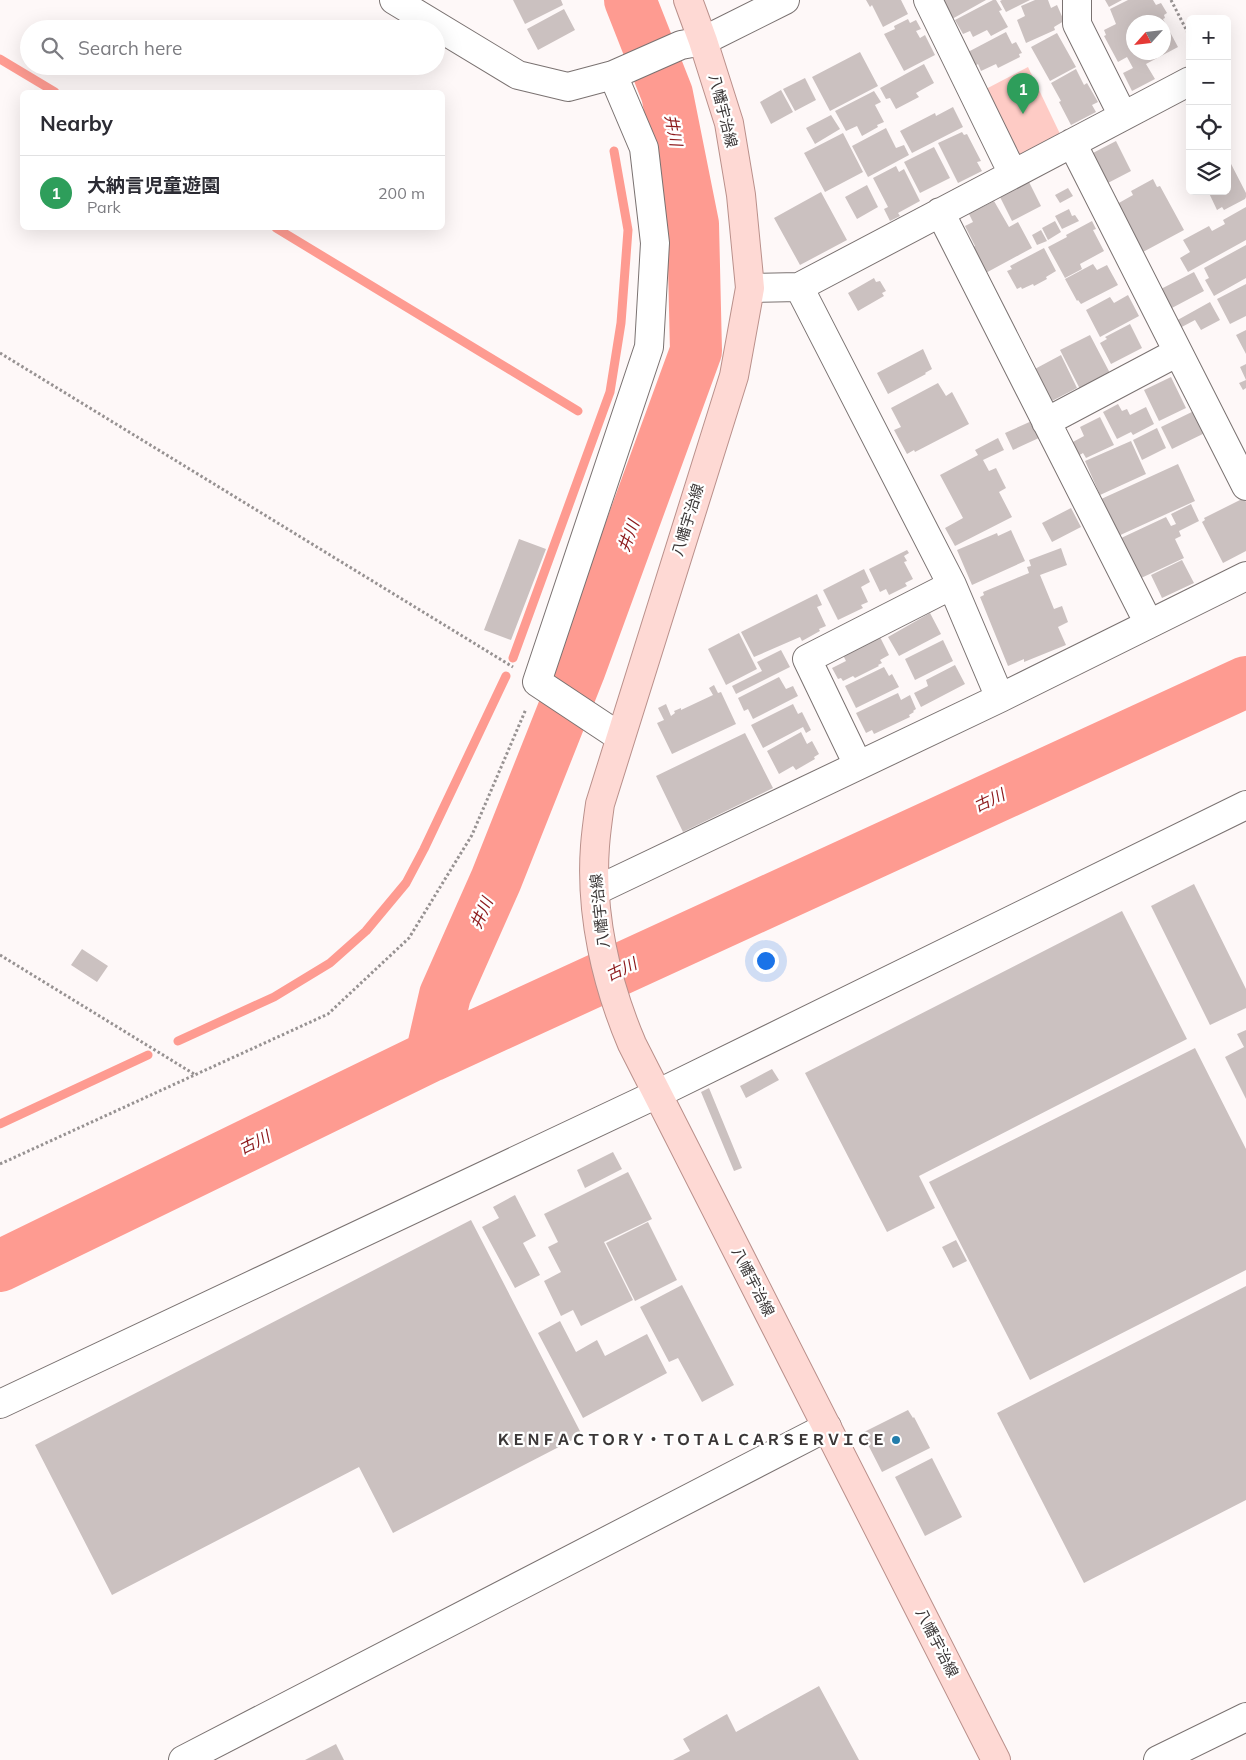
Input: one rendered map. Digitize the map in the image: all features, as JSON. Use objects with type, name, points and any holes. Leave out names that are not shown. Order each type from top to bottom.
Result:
[{"type":"main road","name":"八幡宇治線","points":[[688,0],[692,43],[729,123],[741,195],[750,288],[734,376],[600,804],[595,846],[595,898],[606,964],[618,1009],[653,1088],[996,1760]]},
{"type":"street","points":[[394,0],[427,20]]},
{"type":"street","points":[[445,31],[518,75],[568,87],[613,75],[692,43],[786,0]]},
{"type":"street","points":[[928,0],[1013,174]]},
{"type":"street","points":[[1077,0],[1077,24],[1123,116]]},
{"type":"street","points":[[613,75],[644,148],[655,243],[648,347],[537,682],[620,737]]},
{"type":"street","points":[[750,288],[799,287],[1186,83]]},
{"type":"street","points":[[1072,143],[1246,486]]},
{"type":"street","points":[[940,212],[1149,624]]},
{"type":"street","points":[[799,287],[952,585],[1000,698]]},
{"type":"street","points":[[1046,422],[1178,352]]},
{"type":"street","points":[[595,898],[858,765],[1000,698],[1246,576]]},
{"type":"street","points":[[858,765],[807,659],[952,585]]},
{"type":"street","points":[[0,1404],[653,1088],[1246,805]]},
{"type":"street","points":[[183,1760],[826,1426]]},
{"type":"street","points":[[1158,1760],[1246,1717]]},
{"type":"path","points":[[1171,0],[1186,29]]},
{"type":"path","points":[[0,353],[537,682],[472,835],[409,938],[328,1014],[0,1164]]},
{"type":"path","points":[[0,955],[195,1075]]},
{"type":"shaded area","points":[[1028,67],[1062,138],[1017,161],[984,90]]},
{"type":"building","points":[[513,0],[561,0],[563,5],[525,24]]},
{"type":"building","points":[[866,0],[901,0],[908,14],[883,27],[872,5],[870,7]]},
{"type":"building","points":[[941,0],[986,0],[952,19]]},
{"type":"building","points":[[996,0],[1002,10],[999,11],[1008,27],[991,36],[987,30],[973,37],[970,31],[963,34],[955,20]]},
{"type":"building","points":[[1030,0],[1006,12],[1000,1]]},
{"type":"building","points":[[1035,0],[1048,0],[1051,8],[1057,5],[1064,21],[1054,27],[1055,30],[1026,43],[1017,20],[1025,16],[1021,6]]},
{"type":"building","points":[[1105,0],[1122,0],[1109,7]]},
{"type":"building","points":[[1128,0],[1153,0],[1156,5],[1161,3],[1167,13],[1164,15],[1126,15],[1126,58],[1118,62],[1104,36],[1106,35],[1104,30],[1116,24],[1110,9]]},
{"type":"building","points":[[564,9],[575,30],[538,50],[527,29]]},
{"type":"building","points":[[908,19],[910,23],[916,20],[921,29],[916,31],[920,38],[925,35],[935,55],[904,71],[884,34],[895,29],[894,26]]},
{"type":"building","points":[[1006,32],[1012,44],[1016,42],[1022,53],[1019,54],[1020,57],[998,68],[996,64],[981,71],[978,64],[975,66],[968,52]]},
{"type":"building","points":[[1057,33],[1076,67],[1050,81],[1031,47]]},
{"type":"building","points":[[1171,34],[1178,47],[1171,51]]},
{"type":"building","points":[[860,52],[878,86],[830,111],[812,77]]},
{"type":"building","points":[[1129,60],[1154,60],[1146,64],[1155,79],[1132,91],[1123,73],[1133,68]]},
{"type":"building","points":[[924,64],[934,83],[916,93],[919,97],[896,109],[890,98],[886,99],[880,88]]},
{"type":"building","points":[[1076,69],[1084,85],[1087,83],[1098,102],[1092,105],[1096,112],[1071,125],[1051,83]]},
{"type":"building","points":[[805,78],[816,100],[795,111],[783,89]]},
{"type":"building","points":[[781,90],[793,112],[771,124],[760,102]]},
{"type":"building","points":[[874,91],[881,102],[875,105],[884,122],[862,136],[857,126],[846,131],[835,111]]},
{"type":"building","points":[[953,107],[963,127],[912,153],[900,131],[935,113],[936,116]]},
{"type":"building","points":[[831,115],[840,129],[815,144],[806,128]]},
{"type":"building","points":[[886,128],[896,148],[904,145],[909,155],[868,177],[852,146]]},
{"type":"building","points":[[962,132],[964,135],[967,134],[981,161],[977,162],[982,171],[958,183],[938,143]]},
{"type":"building","points":[[843,133],[863,172],[825,192],[804,153]]},
{"type":"building","points":[[1116,141],[1131,171],[1106,184],[1091,154]]},
{"type":"building","points":[[934,147],[950,178],[920,193],[904,162]]},
{"type":"building","points":[[1231,164],[1246,193],[1246,197],[1224,210],[1222,207],[1217,210],[1210,195],[1231,195]]},
{"type":"building","points":[[896,166],[899,172],[904,169],[920,201],[898,213],[900,216],[890,221],[884,209],[888,207],[873,178]]},
{"type":"building","points":[[1153,179],[1157,187],[1160,186],[1184,230],[1143,252],[1117,204],[1133,195],[1131,191]]},
{"type":"building","points":[[1029,182],[1041,206],[1012,221],[1000,197]]},
{"type":"building","points":[[867,185],[878,207],[857,219],[845,197]]},
{"type":"building","points":[[1068,188],[1073,196],[1060,203],[1055,195]]},
{"type":"building","points":[[821,192],[847,240],[800,265],[774,218]]},
{"type":"building","points":[[994,201],[1009,227],[1018,222],[1032,248],[982,275],[968,250],[975,246],[965,226],[973,222],[969,214]]},
{"type":"building","points":[[1246,207],[1246,240],[1188,272],[1180,258],[1190,252],[1183,240],[1209,226],[1212,231],[1225,224],[1223,220]]},
{"type":"building","points":[[1069,209],[1072,216],[1075,215],[1079,221],[1062,229],[1055,216]]},
{"type":"building","points":[[1055,221],[1061,232],[1048,240],[1042,228]]},
{"type":"building","points":[[1092,221],[1096,229],[1093,230],[1104,251],[1080,264],[1082,269],[1065,278],[1048,247]]},
{"type":"building","points":[[1041,230],[1047,241],[1037,245],[1032,235]]},
{"type":"building","points":[[1246,245],[1246,278],[1214,296],[1205,280],[1209,278],[1204,268]]},
{"type":"building","points":[[1044,248],[1056,271],[1046,277],[1047,279],[1034,286],[1033,284],[1017,289],[1007,271],[1012,269],[1010,266]]},
{"type":"building","points":[[1093,264],[1097,270],[1107,265],[1118,285],[1081,304],[1077,301],[1065,279]]},
{"type":"building","points":[[1194,272],[1204,291],[1170,309],[1159,290]]},
{"type":"building","points":[[874,278],[876,282],[880,281],[886,291],[882,293],[884,296],[858,311],[848,293]]},
{"type":"building","points":[[1246,284],[1246,316],[1230,324],[1217,299]]},
{"type":"building","points":[[1128,295],[1139,316],[1100,337],[1086,310],[1110,297],[1114,303]]},
{"type":"building","points":[[1210,302],[1220,320],[1201,330],[1195,320],[1178,329],[1174,322]]},
{"type":"building","points":[[1130,324],[1142,348],[1111,364],[1100,343],[1107,339],[1105,337]]},
{"type":"building","points":[[1246,330],[1246,354],[1236,335]]},
{"type":"building","points":[[1090,335],[1111,375],[1081,391],[1060,350]]},
{"type":"building","points":[[923,349],[932,369],[888,394],[877,373]]},
{"type":"building","points":[[1061,355],[1077,388],[1050,402],[1033,370]]},
{"type":"building","points":[[1246,364],[1246,380],[1240,367]]},
{"type":"building","points":[[1171,377],[1186,408],[1159,421],[1144,390]]},
{"type":"building","points":[[1246,380],[1246,388],[1243,390],[1239,383]]},
{"type":"building","points":[[938,383],[946,396],[952,392],[969,424],[915,452],[914,450],[907,454],[894,430],[901,427],[891,408]]},
{"type":"building","points":[[1118,404],[1122,411],[1127,409],[1130,415],[1146,407],[1154,424],[1133,435],[1131,432],[1117,439],[1103,412]]},
{"type":"building","points":[[1200,408],[1211,430],[1172,449],[1161,427]]},
{"type":"building","points":[[1100,417],[1114,445],[1086,458],[1083,453],[1078,456],[1071,443],[1084,436],[1080,427]]},
{"type":"building","points":[[1034,420],[1041,437],[1013,450],[1005,433]]},
{"type":"building","points":[[1157,428],[1166,448],[1142,460],[1133,440]]},
{"type":"building","points":[[998,438],[1004,450],[983,460],[989,471],[996,468],[1006,488],[999,492],[1012,517],[955,546],[945,528],[963,518],[940,475],[978,455],[975,450]]},
{"type":"building","points":[[1131,441],[1146,474],[1100,495],[1085,461]]},
{"type":"building","points":[[1178,464],[1195,501],[1116,537],[1099,500]]},
{"type":"building","points":[[1244,498],[1246,502],[1246,551],[1223,563],[1202,522],[1205,520],[1204,518]]},
{"type":"building","points":[[1191,504],[1199,521],[1179,531],[1181,536],[1175,539],[1184,558],[1139,579],[1119,539],[1166,517],[1171,526],[1176,524],[1171,514]]},
{"type":"building","points":[[1071,508],[1081,527],[1052,542],[1042,523]]},
{"type":"building","points":[[1011,530],[1025,561],[972,585],[957,550],[997,533],[998,536]]},
{"type":"building","points":[[519,539],[546,549],[511,640],[484,630]]},
{"type":"building","points":[[1061,548],[1067,565],[1040,575],[1054,609],[1062,606],[1068,622],[1058,627],[1066,645],[1024,662],[1024,659],[1008,666],[980,597],[984,595],[983,592],[1029,573],[1027,567],[1031,566],[1029,560]]},
{"type":"building","points":[[907,550],[909,553],[904,556],[907,561],[904,562],[913,579],[905,583],[907,586],[889,595],[886,589],[880,592],[869,569]]},
{"type":"building","points":[[1182,560],[1194,583],[1162,598],[1151,575]]},
{"type":"building","points":[[864,569],[870,582],[861,587],[868,602],[861,605],[863,608],[838,620],[823,590]]},
{"type":"building","points":[[817,594],[822,605],[817,607],[826,626],[802,641],[800,637],[754,657],[741,632]]},
{"type":"building","points":[[930,613],[941,634],[899,656],[888,637]]},
{"type":"building","points":[[739,633],[757,669],[726,685],[708,649]]},
{"type":"building","points":[[880,637],[889,655],[880,660],[882,663],[879,666],[855,678],[853,676],[843,681],[841,678],[838,679],[832,668],[846,661],[843,655]]},
{"type":"building","points":[[943,640],[953,661],[915,680],[905,659]]},
{"type":"building","points":[[781,650],[790,667],[736,694],[732,686],[762,671],[757,662]]},
{"type":"building","points":[[955,665],[965,684],[921,707],[914,693],[928,686],[926,680]]},
{"type":"building","points":[[884,667],[889,676],[892,674],[899,687],[856,708],[845,686]]},
{"type":"building","points":[[779,677],[786,689],[793,686],[798,696],[753,719],[748,709],[744,711],[738,698]]},
{"type":"building","points":[[714,685],[718,693],[721,692],[736,724],[672,754],[657,723],[664,720],[658,708],[666,704],[671,716],[675,713],[674,711],[681,708],[681,710],[713,695],[709,688]]},
{"type":"building","points":[[898,693],[901,700],[910,695],[916,709],[909,715],[910,717],[874,734],[872,730],[866,733],[856,713]]},
{"type":"building","points":[[793,704],[798,714],[802,712],[811,730],[806,733],[803,727],[763,748],[751,725]]},
{"type":"building","points":[[801,732],[807,744],[812,741],[819,754],[814,757],[815,759],[796,770],[793,766],[779,774],[767,751]]},
{"type":"building","points":[[745,733],[773,788],[683,832],[656,776]]},
{"type":"building","points":[[1194,884],[1246,989],[1246,1008],[1210,1025],[1151,906]]},
{"type":"building","points":[[1122,911],[1187,1039],[919,1176],[935,1208],[887,1232],[805,1073]]},
{"type":"building","points":[[82,949],[108,966],[97,982],[71,965]]},
{"type":"building","points":[[1246,1030],[1246,1099],[1225,1057],[1244,1047],[1237,1034]]},
{"type":"building","points":[[1195,1048],[1246,1149],[1246,1270],[1030,1380],[929,1182]]},
{"type":"building","points":[[772,1069],[779,1080],[746,1098],[740,1086]]},
{"type":"building","points":[[709,1088],[742,1168],[734,1171],[701,1092]]},
{"type":"building","points":[[613,1152],[622,1169],[585,1188],[577,1170]]},
{"type":"building","points":[[628,1172],[652,1219],[604,1242],[633,1300],[581,1326],[573,1310],[561,1316],[544,1281],[561,1272],[548,1247],[558,1242],[544,1214]]},
{"type":"building","points":[[515,1195],[536,1236],[523,1243],[540,1275],[515,1288],[482,1227],[499,1218],[493,1207]]},
{"type":"building","points":[[471,1220],[582,1435],[393,1533],[359,1467],[112,1595],[35,1445]]},
{"type":"building","points":[[648,1222],[677,1280],[635,1301],[606,1243]]},
{"type":"building","points":[[956,1240],[967,1261],[953,1268],[942,1247]]},
{"type":"building","points":[[682,1285],[734,1385],[702,1402],[678,1358],[669,1362],[640,1307]]},
{"type":"building","points":[[1246,1286],[1246,1500],[1084,1583],[997,1413]]},
{"type":"building","points":[[560,1321],[576,1352],[597,1340],[605,1356],[647,1334],[667,1373],[583,1418],[538,1333]]},
{"type":"building","name":"ＫＥＮＦＡＣＴＯＲＹ・ＴＯＴＡＬＣＡＲＳＥＲＶＩＣＥ","points":[[908,1410],[914,1417],[930,1448],[882,1472],[862,1433]]},
{"type":"building","points":[[932,1458],[962,1517],[925,1536],[895,1477]]},
{"type":"building","points":[[819,1686],[859,1760],[673,1760],[690,1751],[683,1739],[727,1714],[736,1732]]},
{"type":"building","points":[[336,1744],[344,1760],[305,1760]]},
{"type":"waterway","name":"井川","points":[[431,1056],[445,995],[496,880],[579,671],[696,351],[693,224],[667,94],[630,0]]},
{"type":"waterway","points":[[0,59],[20,71]]},
{"type":"waterway","points":[[27,75],[52,90]]},
{"type":"waterway","points":[[513,658],[610,392],[621,323],[628,230],[614,151]]},
{"type":"waterway","points":[[279,230],[578,411]]},
{"type":"waterway","points":[[178,1041],[274,997],[330,963],[366,931],[406,883],[506,676]]},
{"type":"waterway","name":"古川","points":[[0,1266],[431,1056],[1246,682]]},
{"type":"waterway","points":[[0,1124],[148,1055]]},
{"type":"place","name":"大納言児童遊園","points":[[1023,114]]},
{"type":"place","name":"ＫＥＮＦＡＣＴＯＲＹ・ＴＯＴＡＬＣＡＲＳＥＲＶＩＣＥ","points":[[896,1440]]}]
